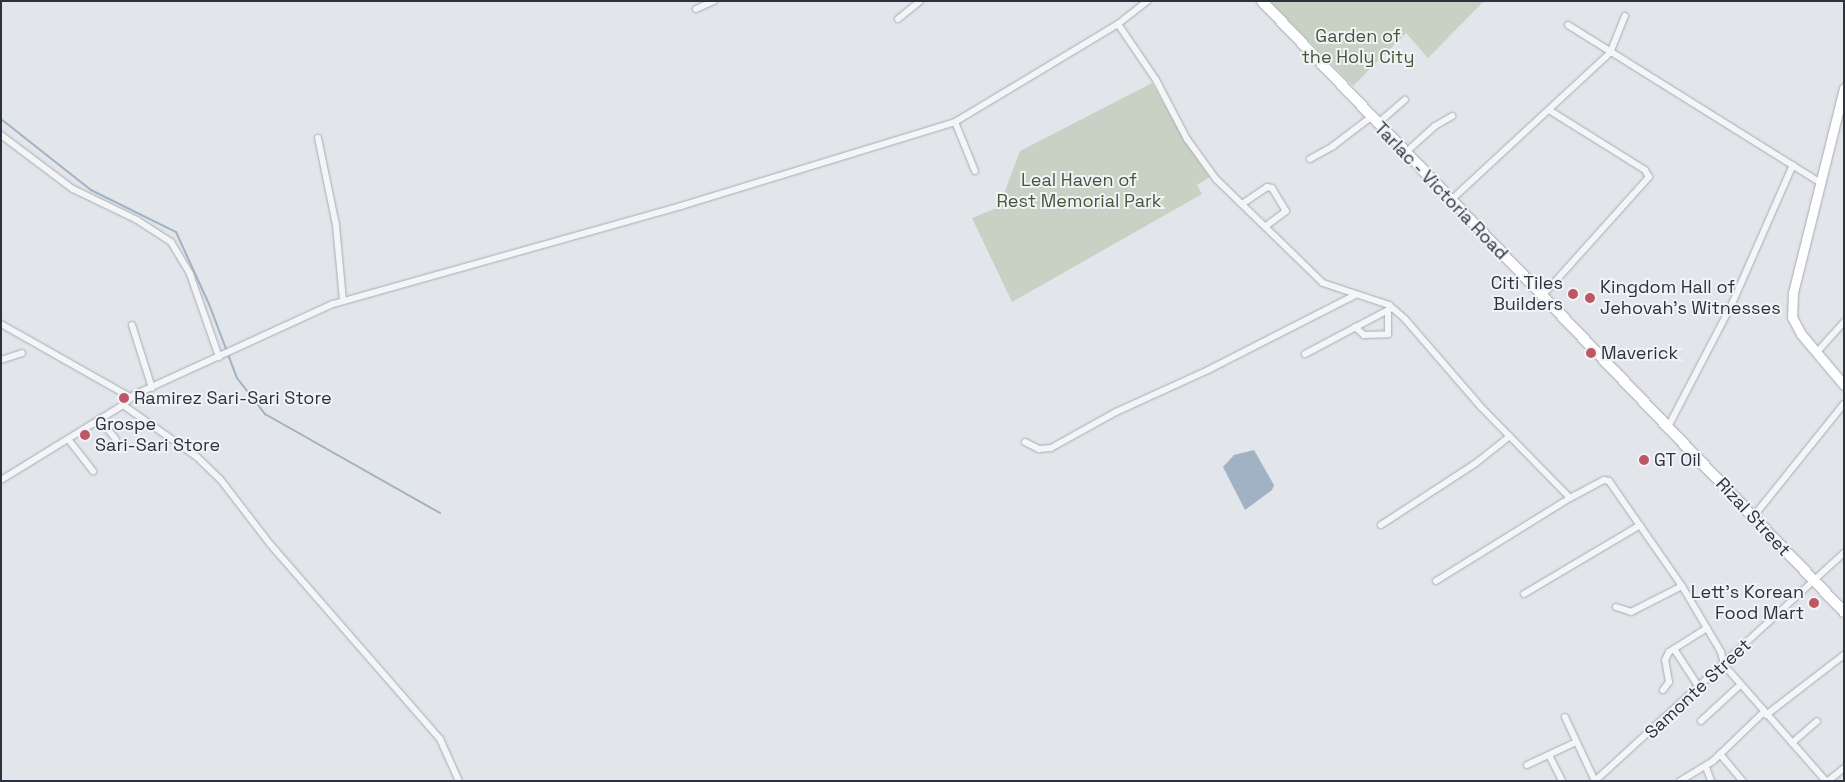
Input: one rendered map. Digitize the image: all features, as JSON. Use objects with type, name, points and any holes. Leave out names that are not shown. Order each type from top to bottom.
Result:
[{"type":"main road","name":"Tarlac - Victoria Road","points":[[1262,1],[1450,201],[1622,378]]},
{"type":"main road","points":[[1844,88],[1793,292],[1792,317],[1816,352],[1844,385]]},
{"type":"main road","name":"Rizal Street","points":[[1622,378],[1844,612]]},
{"type":"street","points":[[696,8],[714,1]]},
{"type":"street","points":[[898,19],[920,1]]},
{"type":"street","points":[[1,480],[123,405],[130,397],[219,357],[296,319],[343,301],[681,206],[955,122],[1118,24],[1147,1]]},
{"type":"street","points":[[1450,201],[1610,53],[1625,16]]},
{"type":"street","points":[[1118,24],[1156,80],[1187,139],[1216,179],[1322,283],[1390,309],[1570,498]]},
{"type":"street","points":[[1568,24],[1610,53],[1821,183]]},
{"type":"street","points":[[1310,159],[1334,146],[1405,100]]},
{"type":"street","points":[[1543,295],[1649,177],[1646,170],[1549,110]]},
{"type":"street","points":[[1405,153],[1435,126],[1452,116]]},
{"type":"street","points":[[955,122],[975,170]]},
{"type":"street","points":[[1,135],[73,189],[137,220],[171,242],[190,274],[219,357]]},
{"type":"street","points":[[318,138],[336,225],[343,301]]},
{"type":"street","points":[[1668,427],[1731,306],[1793,165]]},
{"type":"street","points":[[1242,204],[1267,187],[1272,188],[1286,211],[1265,227]]},
{"type":"street","points":[[1025,442],[1040,449],[1057,446],[1116,412],[1208,370],[1355,295]]},
{"type":"street","points":[[1355,327],[1364,335],[1388,334],[1390,309]]},
{"type":"street","points":[[1305,354],[1390,309]]},
{"type":"street","points":[[1816,352],[1844,322]]},
{"type":"street","points":[[1,324],[130,397]]},
{"type":"street","points":[[132,325],[152,388]]},
{"type":"street","points":[[1,360],[22,353]]},
{"type":"street","points":[[1753,517],[1844,404]]},
{"type":"street","points":[[123,405],[198,457],[220,479],[270,544],[440,739],[459,781]]},
{"type":"street","points":[[99,420],[116,439]]},
{"type":"street","points":[[1381,525],[1429,495],[1510,436]]},
{"type":"street","points":[[68,438],[93,471]]},
{"type":"street","points":[[1436,581],[1570,498],[1607,480],[1682,586],[1707,628],[1724,665],[1739,686],[1827,781],[1844,768]]},
{"type":"street","points":[[1524,594],[1640,525]]},
{"type":"street","name":"Samonte Street","points":[[1595,781],[1724,665],[1844,553]]},
{"type":"street","points":[[1616,607],[1631,612],[1682,586]]},
{"type":"street","points":[[1663,690],[1669,682],[1665,660],[1674,648],[1707,628]]},
{"type":"street","points":[[1674,648],[1699,687]]},
{"type":"street","points":[[1680,781],[1706,767],[1765,713],[1844,655]]},
{"type":"street","points":[[1701,721],[1739,686]]},
{"type":"street","points":[[1565,717],[1595,781]]},
{"type":"street","points":[[1792,743],[1817,721]]},
{"type":"street","points":[[1527,766],[1576,742]]},
{"type":"street","points":[[1720,754],[1743,781]]},
{"type":"street","points":[[1549,755],[1562,781]]},
{"type":"street","points":[[1706,767],[1711,781]]},
{"type":"green space","name":"Garden of the Holy City","points":[[1270,1],[1484,1],[1428,58],[1406,33],[1353,86]]},
{"type":"green space","name":"Leal Haven of Rest Memorial Park","points":[[1152,83],[1185,140],[1210,177],[1197,185],[1202,194],[1012,302],[972,218],[999,207],[1020,151]]},
{"type":"water","points":[[1254,450],[1274,485],[1272,490],[1245,510],[1223,467],[1234,455]]},
{"type":"waterway","points":[[1,119],[91,190],[176,232],[209,304],[237,378],[265,414],[440,513]]},
{"type":"place","name":"Citi Tiles Builders","points":[[1573,294]]},
{"type":"place","name":"Kingdom Hall of Jehovah's Witnesses","points":[[1590,298]]},
{"type":"place","name":"Maverick","points":[[1591,353]]},
{"type":"place","name":"Ramirez Sari-Sari Store","points":[[124,398]]},
{"type":"place","name":"Grospe Sari-Sari Store","points":[[85,435]]},
{"type":"place","name":"GT Oil","points":[[1644,460]]},
{"type":"place","name":"Lett's Korean Food Mart","points":[[1814,603]]}]
